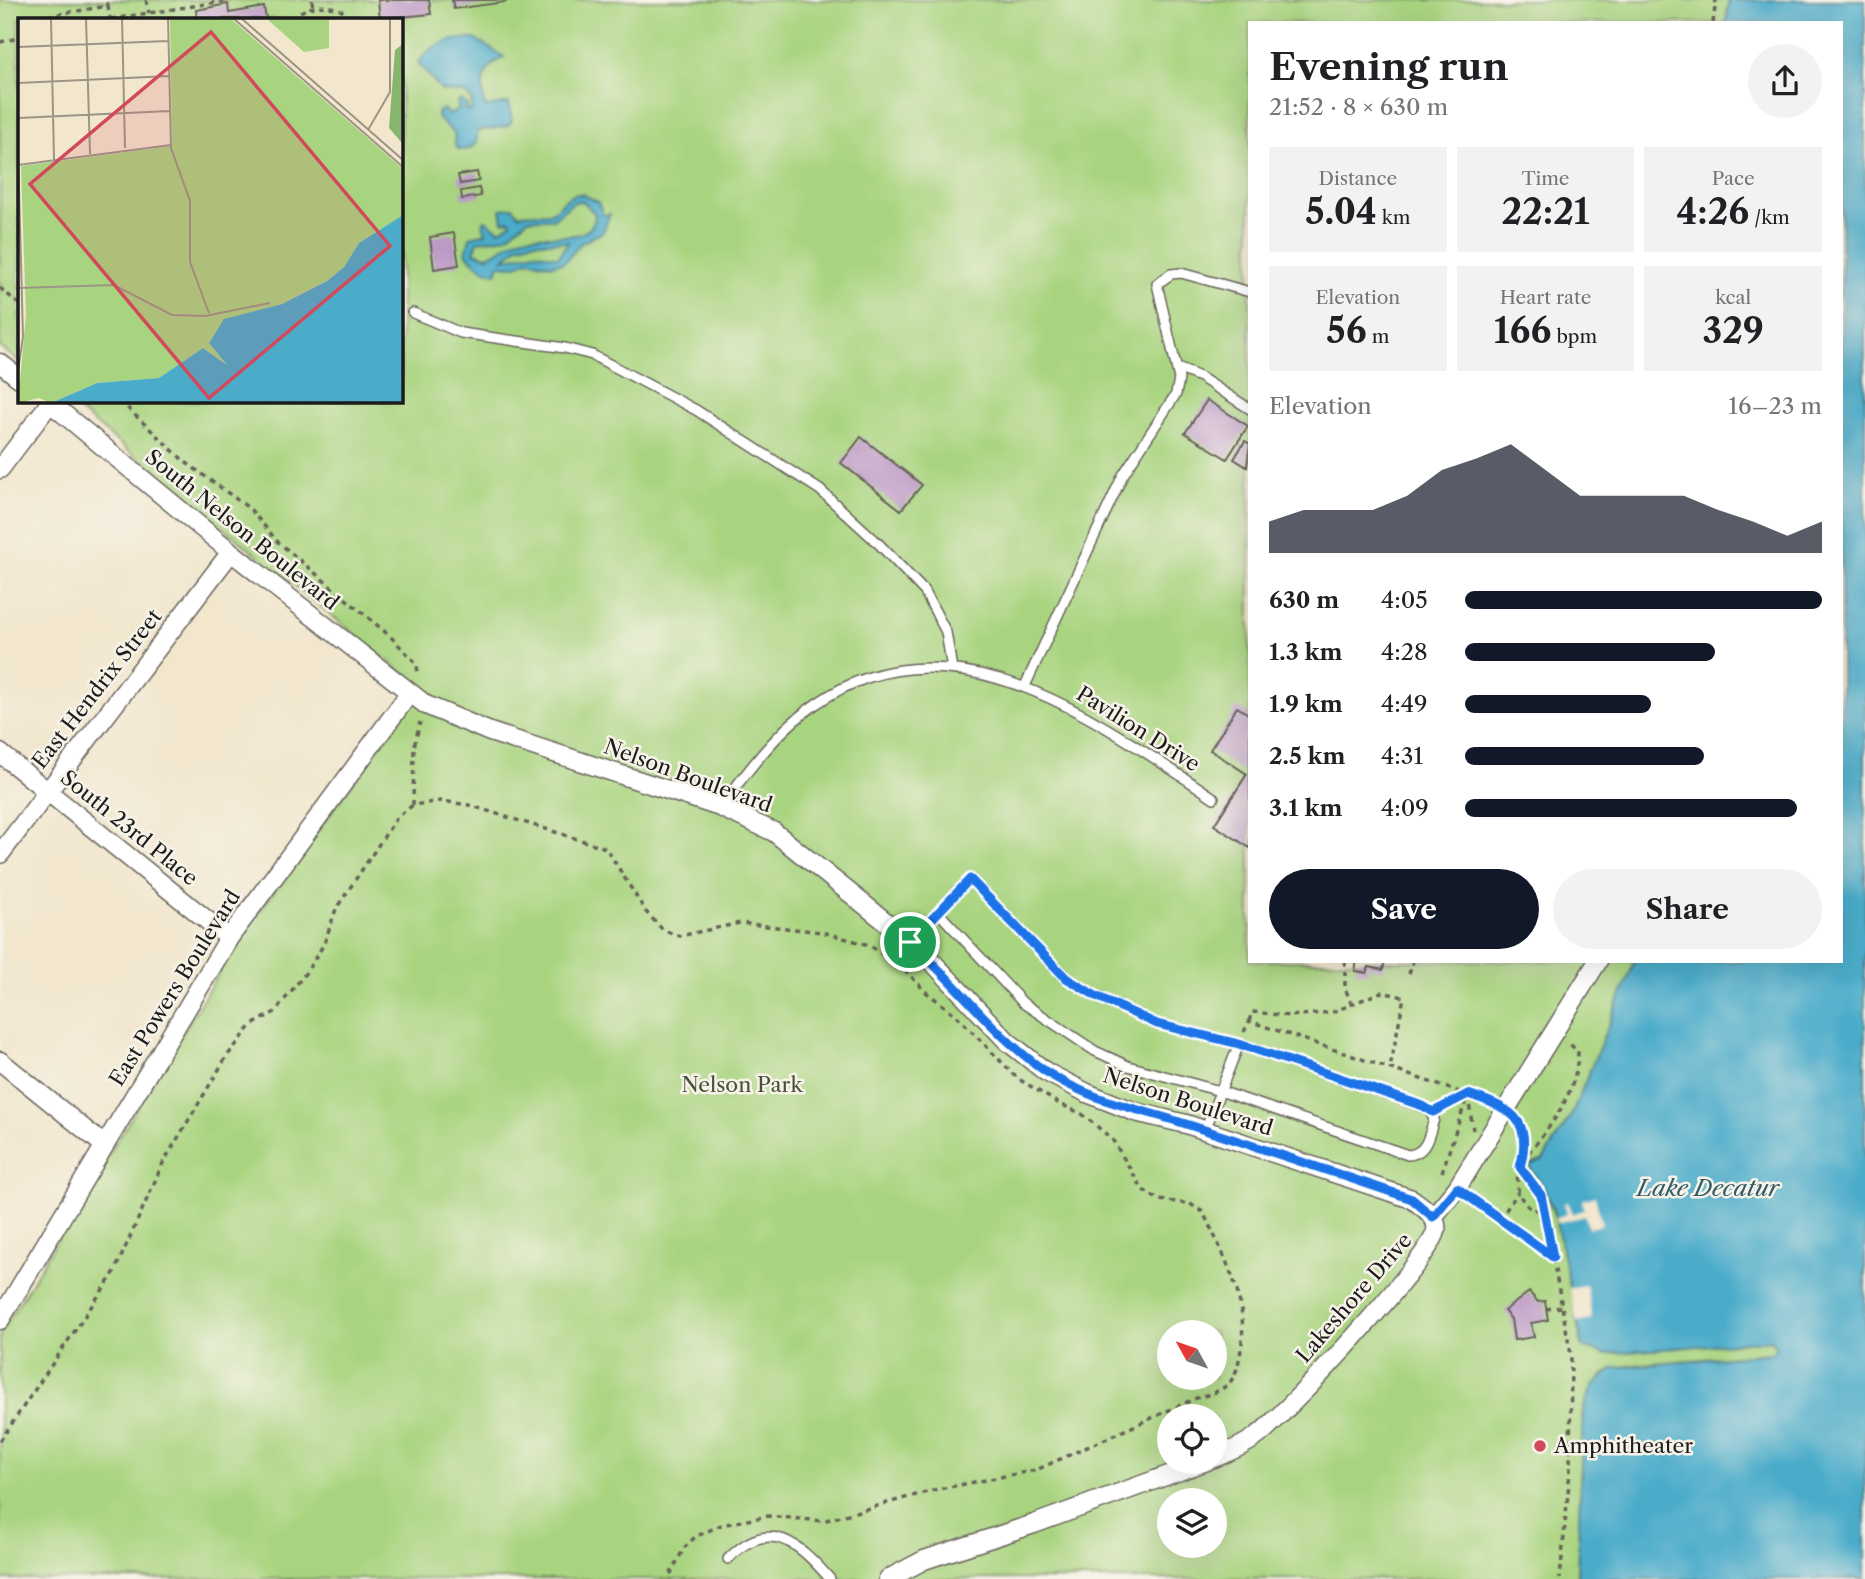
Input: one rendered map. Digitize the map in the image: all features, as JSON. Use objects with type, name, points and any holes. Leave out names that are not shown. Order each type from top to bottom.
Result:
[{"type":"street","points":[[0,363],[18,377]]},
{"type":"street","points":[[0,469],[49,402]]},
{"type":"street","name":"South Nelson Boulevard","points":[[49,402],[409,694]]},
{"type":"street","name":"East Hendrix Street","points":[[0,854],[231,552]]},
{"type":"street","name":"Nelson Boulevard","points":[[409,694],[465,724],[720,807],[774,832],[910,942],[1007,1041],[1046,1072],[1087,1093],[1135,1112],[1205,1130],[1412,1199],[1433,1217]]},
{"type":"street","name":"East Powers Boulevard","points":[[0,1320],[229,939],[409,694]]},
{"type":"street","name":"South 23rd Place","points":[[0,753],[229,939]]},
{"type":"street","name":"Lakeshore Drive","points":[[1227,1452],[1256,1437],[1283,1413],[1408,1276],[1429,1248],[1436,1232],[1433,1217],[1457,1188],[1597,963]]},
{"type":"street","points":[[0,1061],[104,1145]]},
{"type":"street","points":[[888,1579],[924,1560],[1046,1520],[1172,1474]]},
{"type":"lane","points":[[1025,686],[1123,475],[1176,394],[1179,379],[1157,284],[1171,274],[1181,273],[1248,291]]},
{"type":"lane","points":[[413,313],[461,333],[565,348],[592,355],[695,410],[820,491],[878,542],[925,592],[946,632],[952,669]]},
{"type":"lane","points":[[1177,368],[1200,377],[1248,408]]},
{"type":"lane","name":"Pavilion Drive","points":[[720,807],[773,742],[794,721],[831,695],[863,679],[933,668],[952,669],[1025,686],[1094,718],[1214,798]]},
{"type":"lane","points":[[910,942],[938,912],[970,879],[1066,978],[1086,990],[1157,1024],[1239,1044],[1423,1106],[1433,1112],[1434,1119],[1423,1148],[1419,1153],[1408,1155],[1220,1091],[1128,1066],[1064,1033],[1023,1003],[938,912]]},
{"type":"lane","points":[[1205,1130],[1239,1044]]},
{"type":"lane","points":[[729,1559],[743,1544],[761,1538],[780,1537],[808,1553],[830,1579]]},
{"type":"path","points":[[107,0],[111,18]]},
{"type":"path","points":[[146,0],[149,13]]},
{"type":"path","points":[[117,18],[231,0]]},
{"type":"path","points":[[312,0],[313,9]]},
{"type":"path","points":[[1713,21],[1716,0]]},
{"type":"path","points":[[34,18],[108,6]]},
{"type":"path","points":[[294,18],[298,13],[334,6],[346,12],[349,18]]},
{"type":"path","points":[[0,42],[18,38]]},
{"type":"path","points":[[0,288],[18,303]]},
{"type":"path","points":[[121,402],[184,461],[250,509],[278,542],[406,650],[417,664],[419,674],[409,694],[422,725],[414,747],[413,805]]},
{"type":"path","points":[[0,1441],[114,1273],[163,1163],[227,1056],[252,1025],[275,1012],[307,971],[324,944],[336,909],[397,817],[413,805],[441,801],[469,805],[606,848],[646,912],[663,930],[680,936],[740,923],[822,932],[869,945],[902,968],[926,992],[956,1015],[1017,1078],[1082,1114],[1112,1139],[1143,1190],[1159,1200],[1190,1204],[1203,1212],[1244,1309],[1244,1339],[1237,1370],[1230,1383],[1217,1391],[1036,1470],[934,1490],[823,1521],[768,1516],[721,1525],[695,1538],[684,1548],[668,1579]]},
{"type":"path","points":[[1345,963],[1345,988],[1352,1006]]},
{"type":"path","points":[[1409,974],[1412,963]]},
{"type":"path","points":[[1239,1044],[1252,1012],[1290,1016],[1333,1012],[1381,992],[1404,997],[1390,1068]]},
{"type":"path","points":[[1249,1021],[1468,1094],[1505,1109],[1519,1119],[1523,1128],[1519,1192],[1500,1219]]},
{"type":"path","points":[[1522,1160],[1558,1113],[1570,1089],[1578,1061],[1577,1048],[1553,1032]]},
{"type":"path","points":[[1433,1112],[1468,1094]]},
{"type":"path","points":[[1468,1094],[1474,1144],[1479,1153]]},
{"type":"path","points":[[1442,1172],[1468,1094]]},
{"type":"path","points":[[1520,1167],[1541,1195],[1572,1355],[1570,1471],[1560,1579]]},
{"type":"path","points":[[1457,1188],[1553,1257]]},
{"type":"path","points":[[1519,1192],[1529,1208],[1545,1210]]},
{"type":"path","points":[[1546,1309],[1561,1307]]},
{"type":"green space","name":"Nelson Park","points":[[0,0],[1729,0],[1726,21],[1248,21],[1248,963],[1634,963],[1572,1114],[1543,1160],[1529,1166],[1541,1184],[1558,1227],[1581,1342],[1771,1340],[1777,1347],[1772,1353],[1614,1368],[1602,1376],[1583,1409],[1577,1579],[0,1579],[0,1334],[235,946],[421,688],[68,402],[402,402],[402,18],[18,18],[18,361],[0,347]]},
{"type":"water","name":"Lake Decatur","points":[[1729,0],[1865,0],[1865,1579],[1577,1579],[1583,1409],[1593,1385],[1614,1368],[1772,1353],[1777,1346],[1771,1340],[1605,1354],[1583,1347],[1553,1209],[1543,1186],[1529,1166],[1543,1160],[1572,1114],[1634,963],[1843,963],[1843,21],[1726,21]]},
{"type":"water","points":[[458,39],[475,39],[504,57],[491,66],[484,78],[483,99],[485,107],[509,103],[512,121],[507,126],[477,131],[477,142],[469,149],[459,150],[455,144],[454,133],[438,119],[437,113],[443,109],[449,115],[459,109],[457,103],[461,100],[467,105],[466,110],[471,111],[472,100],[465,93],[442,91],[418,63],[429,51],[443,43]]},
{"type":"water","points":[[577,194],[598,202],[603,215],[610,214],[603,232],[581,243],[565,262],[551,265],[530,260],[513,266],[498,265],[497,273],[479,266],[466,252],[470,237],[486,233],[483,224],[485,220],[499,230],[511,223],[510,220],[503,221],[501,209],[513,207],[519,215],[549,213]],"holes":[[[583,201],[595,214],[592,225],[586,231],[576,235],[520,238],[487,256],[474,252],[478,241],[506,237],[528,219],[553,219],[574,202]],[[531,242],[568,242],[558,257],[535,252],[504,259],[518,246]]]},
{"type":"pier","points":[[1595,1196],[1602,1225],[1588,1228],[1585,1216],[1556,1223],[1555,1218],[1567,1214],[1564,1203],[1568,1202],[1572,1214],[1584,1210],[1582,1200]]},
{"type":"pier","points":[[1586,1285],[1592,1319],[1577,1322],[1569,1288]]},
{"type":"building","points":[[378,0],[429,0],[431,14],[380,18]]},
{"type":"building","points":[[452,0],[506,0],[506,2],[454,9]]},
{"type":"building","points":[[228,4],[229,13],[264,7],[266,18],[197,18],[196,10]]},
{"type":"building","points":[[477,172],[479,181],[460,184],[458,175]]},
{"type":"building","points":[[479,188],[481,196],[462,199],[461,191]]},
{"type":"building","points":[[454,233],[459,265],[434,269],[430,237]]},
{"type":"building","points":[[1207,400],[1248,426],[1227,459],[1185,433]]},
{"type":"building","points":[[861,437],[922,485],[901,510],[841,463]]},
{"type":"building","points":[[1245,441],[1248,443],[1247,467],[1234,459]]},
{"type":"building","points":[[1237,707],[1248,714],[1248,847],[1214,825],[1247,774],[1210,750]]},
{"type":"building","points":[[1357,963],[1385,963],[1383,970],[1369,967],[1367,973],[1355,971]]},
{"type":"building","points":[[1529,1292],[1538,1302],[1545,1301],[1548,1320],[1531,1323],[1534,1337],[1514,1340],[1511,1319],[1504,1311]]},
{"type":"place","name":"Amphitheater","points":[[1540,1446]]},
{"type":"route","points":[[970,879],[1066,978],[1128,1012],[1191,1034],[1239,1044],[1423,1106],[1433,1112],[1468,1094],[1493,1103],[1516,1116],[1523,1128],[1520,1167],[1541,1195],[1553,1257],[1457,1188],[1433,1217],[1412,1199],[1186,1124],[1135,1112],[1087,1093],[1046,1072],[1007,1041],[922,951],[910,942],[970,879]]}]
